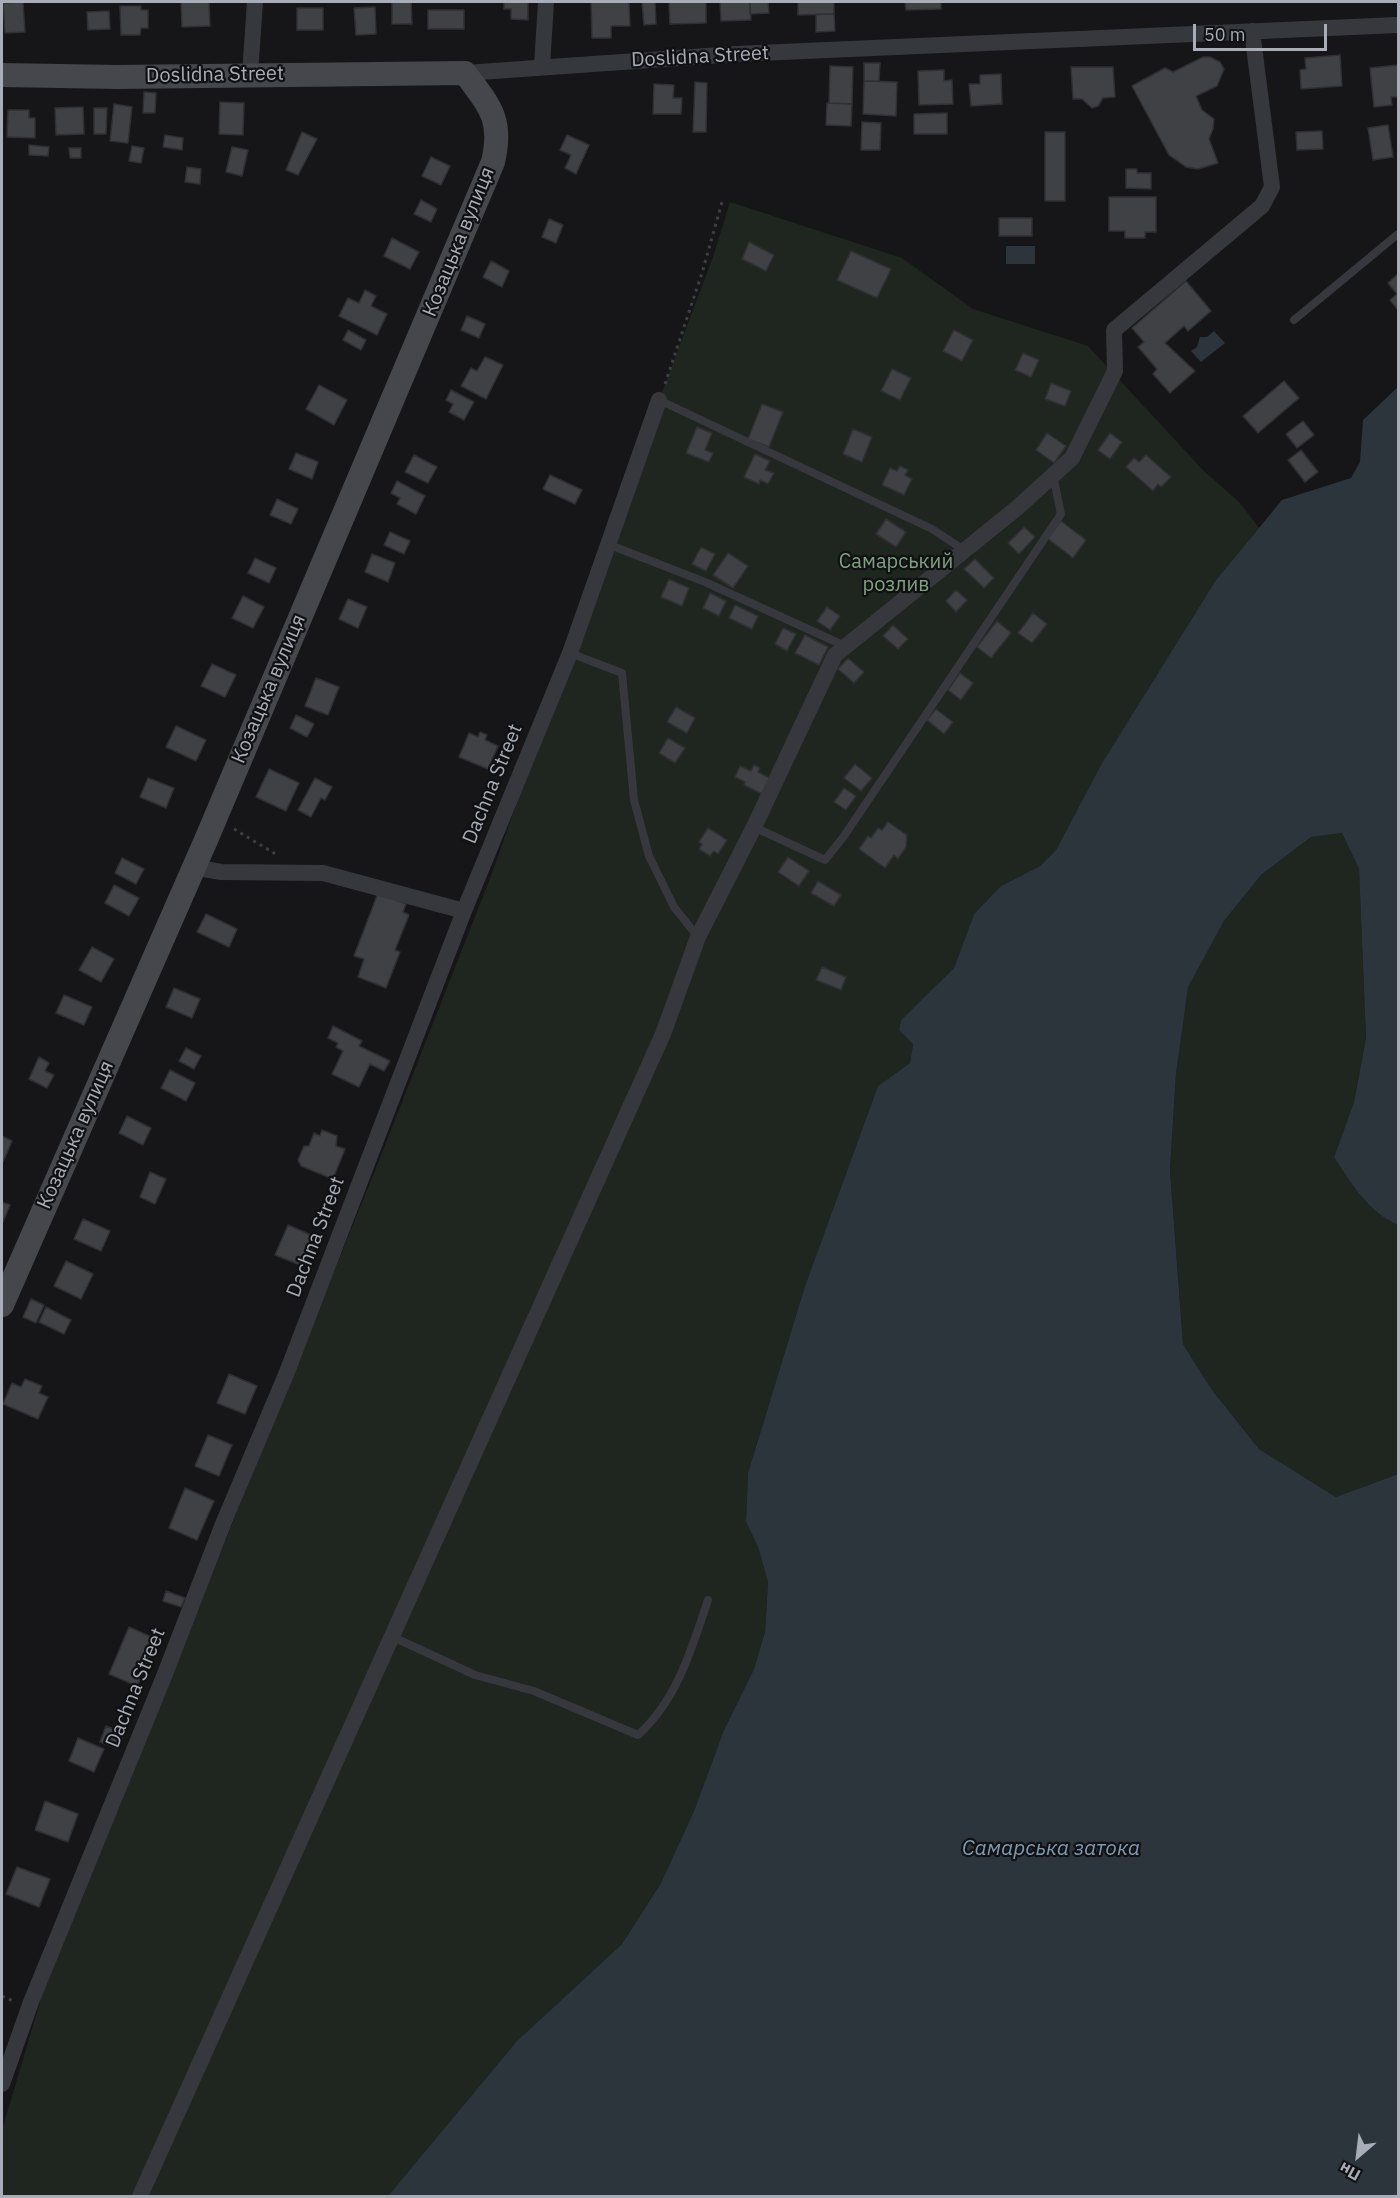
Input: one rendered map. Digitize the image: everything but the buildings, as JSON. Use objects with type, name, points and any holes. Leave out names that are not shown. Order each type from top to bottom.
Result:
[{"type":"street","points":[[250,74],[255,2]]},
{"type":"street","points":[[542,66],[546,2]]},
{"type":"street","name":"Doslidna Street","points":[[2,75],[117,77],[465,73],[736,54],[1398,25]]},
{"type":"street","points":[[140,2196],[663,1034],[699,937],[835,655],[1053,475],[1076,450],[1115,371],[1114,330],[1262,206],[1272,187],[1252,31]]},
{"type":"street","name":"Козацька вулиця","points":[[2,1305],[221,803],[493,162],[498,138],[494,119],[465,73]]},
{"type":"street","name":"Dachna Street","points":[[2,2084],[31,2002],[287,1372],[464,911],[570,653],[610,545],[659,400]]},
{"type":"street","points":[[193,867],[221,872],[323,873],[464,911]]},
{"type":"lane","points":[[1294,320],[1398,234]]},
{"type":"lane","points":[[659,400],[932,529],[964,550]]},
{"type":"lane","points":[[754,827],[825,860],[844,836],[1061,513],[1053,475]]},
{"type":"lane","points":[[610,545],[705,582],[845,646]]},
{"type":"lane","points":[[570,653],[622,673],[634,800],[649,856],[674,907],[699,937]]},
{"type":"lane","points":[[393,1637],[475,1675],[534,1691],[638,1735],[651,1724],[683,1673],[708,1600]]},
{"type":"path","points":[[659,400],[702,273],[722,202]]},
{"type":"path","points":[[221,803],[237,832],[277,856],[295,871]]},
{"type":"green space","name":"Самарський розлив","points":[[730,202],[902,258],[973,309],[1088,346],[1203,470],[1240,503],[1259,528],[1216,580],[1102,763],[1056,850],[1040,866],[1001,886],[974,914],[954,968],[901,1020],[899,1030],[913,1044],[910,1063],[878,1086],[805,1286],[748,1473],[746,1522],[758,1547],[768,1582],[765,1632],[754,1669],[724,1730],[694,1811],[661,1883],[622,1944],[517,2041],[388,2196],[2,2196],[2,2130],[43,1992],[380,1158],[491,876],[659,400],[713,257]]},
{"type":"green space","points":[[1342,833],[1359,869],[1366,1038],[1354,1102],[1334,1157],[1369,1205],[1398,1225],[1398,1474],[1336,1497],[1259,1449],[1212,1390],[1183,1344],[1170,1170],[1176,1074],[1187,987],[1224,921],[1261,875],[1311,837]]},
{"type":"water","points":[[1006,246],[1035,246],[1035,264],[1006,264]]},
{"type":"water","points":[[1214,331],[1225,343],[1201,362],[1191,351],[1197,347],[1200,337],[1207,337]]},
{"type":"water","name":"Самарська затока","points":[[1398,387],[1398,1225],[1369,1205],[1334,1157],[1354,1102],[1366,1038],[1359,869],[1342,833],[1311,837],[1261,875],[1224,921],[1188,987],[1176,1074],[1170,1170],[1183,1344],[1212,1390],[1259,1449],[1336,1497],[1398,1474],[1398,2196],[388,2196],[517,2041],[622,1944],[661,1883],[694,1811],[724,1730],[754,1669],[765,1632],[768,1582],[758,1547],[746,1522],[748,1473],[805,1286],[878,1086],[910,1063],[913,1044],[899,1030],[901,1020],[954,968],[974,914],[1001,886],[1040,866],[1056,850],[1102,763],[1216,580],[1282,500],[1351,478],[1360,462],[1363,420]]}]
